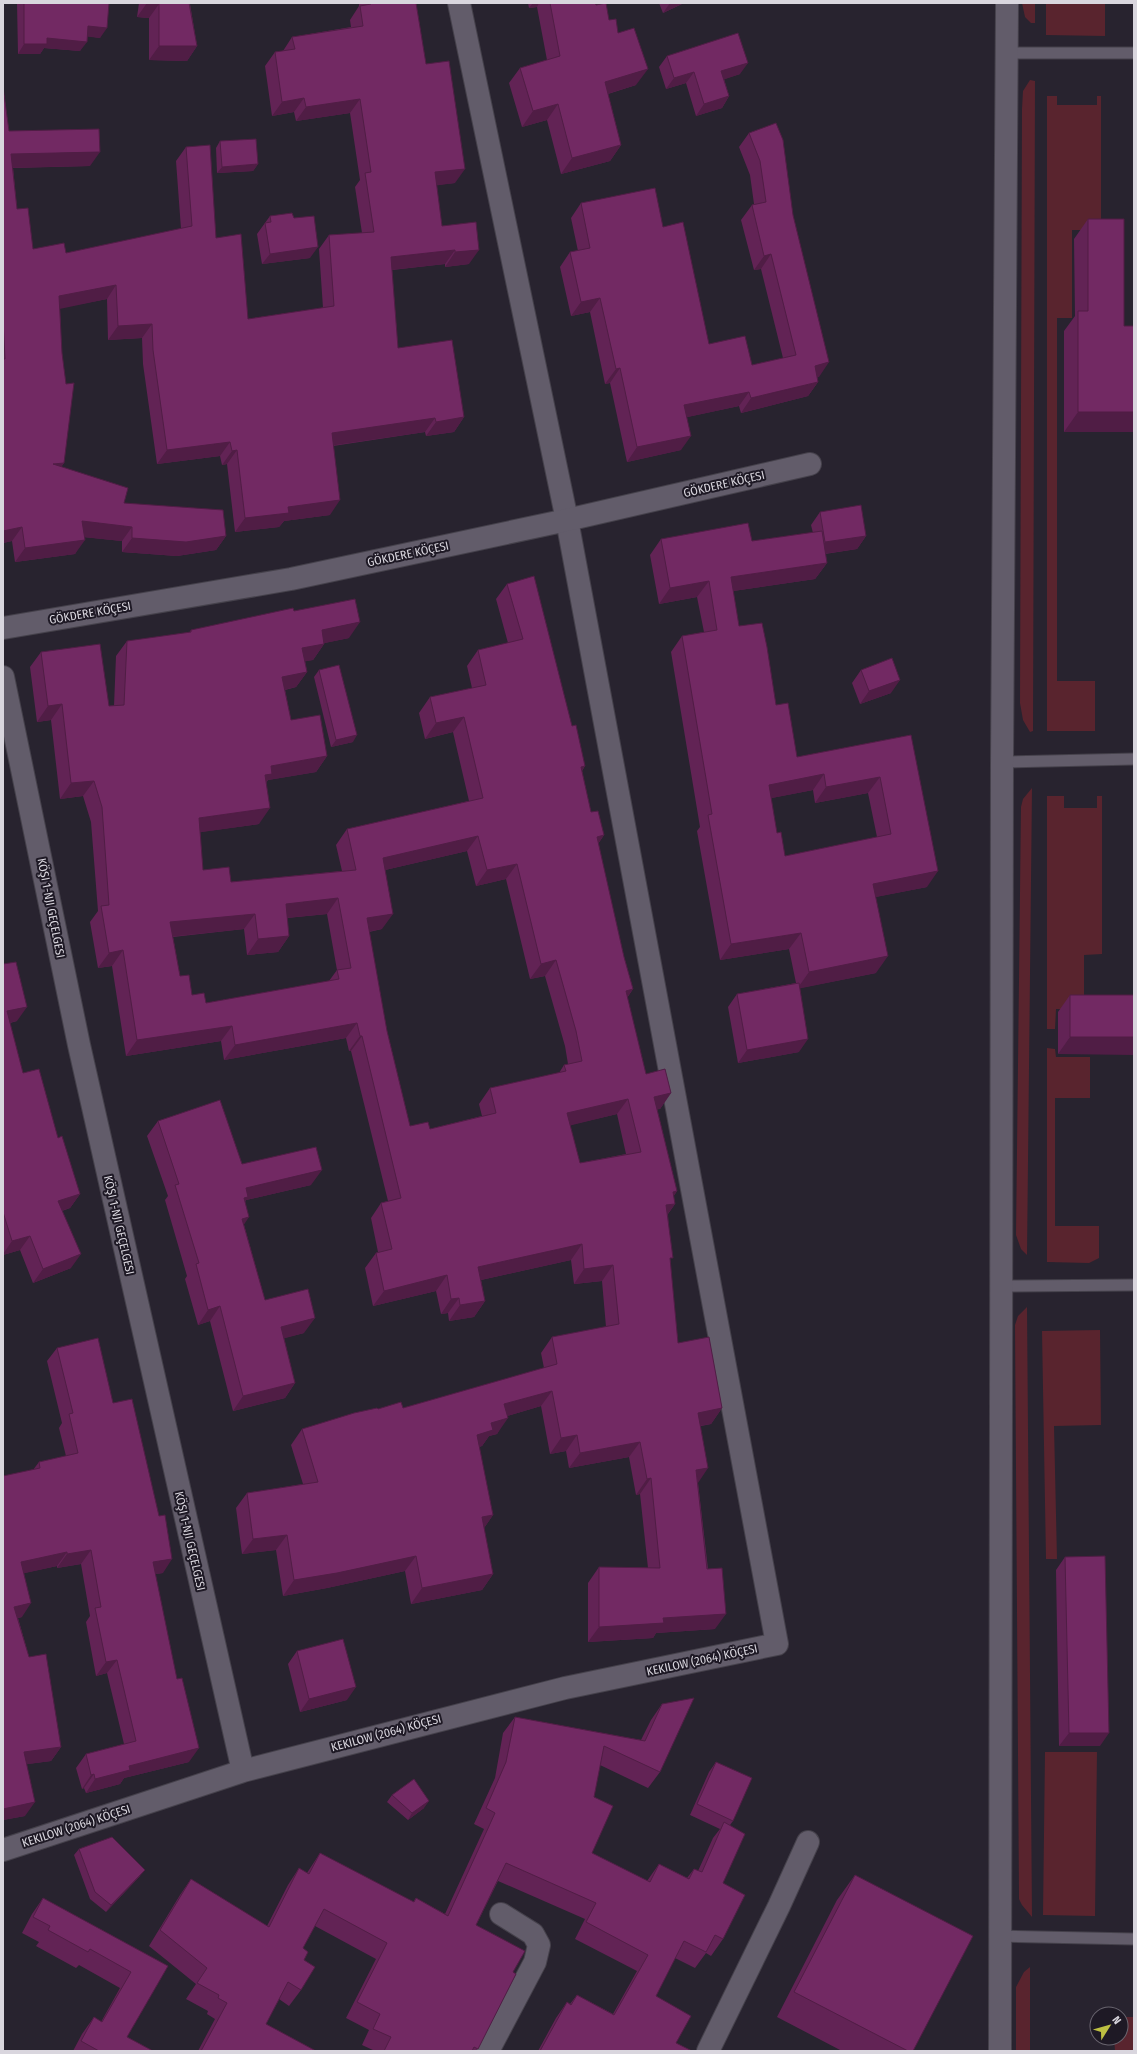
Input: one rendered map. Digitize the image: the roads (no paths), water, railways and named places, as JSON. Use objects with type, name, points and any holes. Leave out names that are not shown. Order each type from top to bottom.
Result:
[{"type":"street","points":[[459,3],[567,520]]},
{"type":"street","points":[[1000,2051],[1002,762],[1008,3]]},
{"type":"street","name":"GÖKDERE KÖÇESI","points":[[3,628],[291,579],[567,520],[810,464]]},
{"type":"street","name":"KEKILOW (2064) KÖÇESI","points":[[3,1850],[243,1771],[565,1688],[777,1644],[567,520]]},
{"type":"street","name":"KÖŞI 1-NJI GEÇELGESI","points":[[3,677],[78,1045],[243,1771]]},
{"type":"street","points":[[708,2051],[779,1906],[808,1842]]},
{"type":"street","points":[[488,2051],[534,1962],[539,1945],[533,1934],[501,1914]]},
{"type":"lane","points":[[1008,53],[1134,53]]},
{"type":"lane","points":[[1002,762],[1134,759]]},
{"type":"lane","points":[[1002,1286],[1134,1285]]},
{"type":"lane","points":[[1000,1936],[1134,1939]]}]
